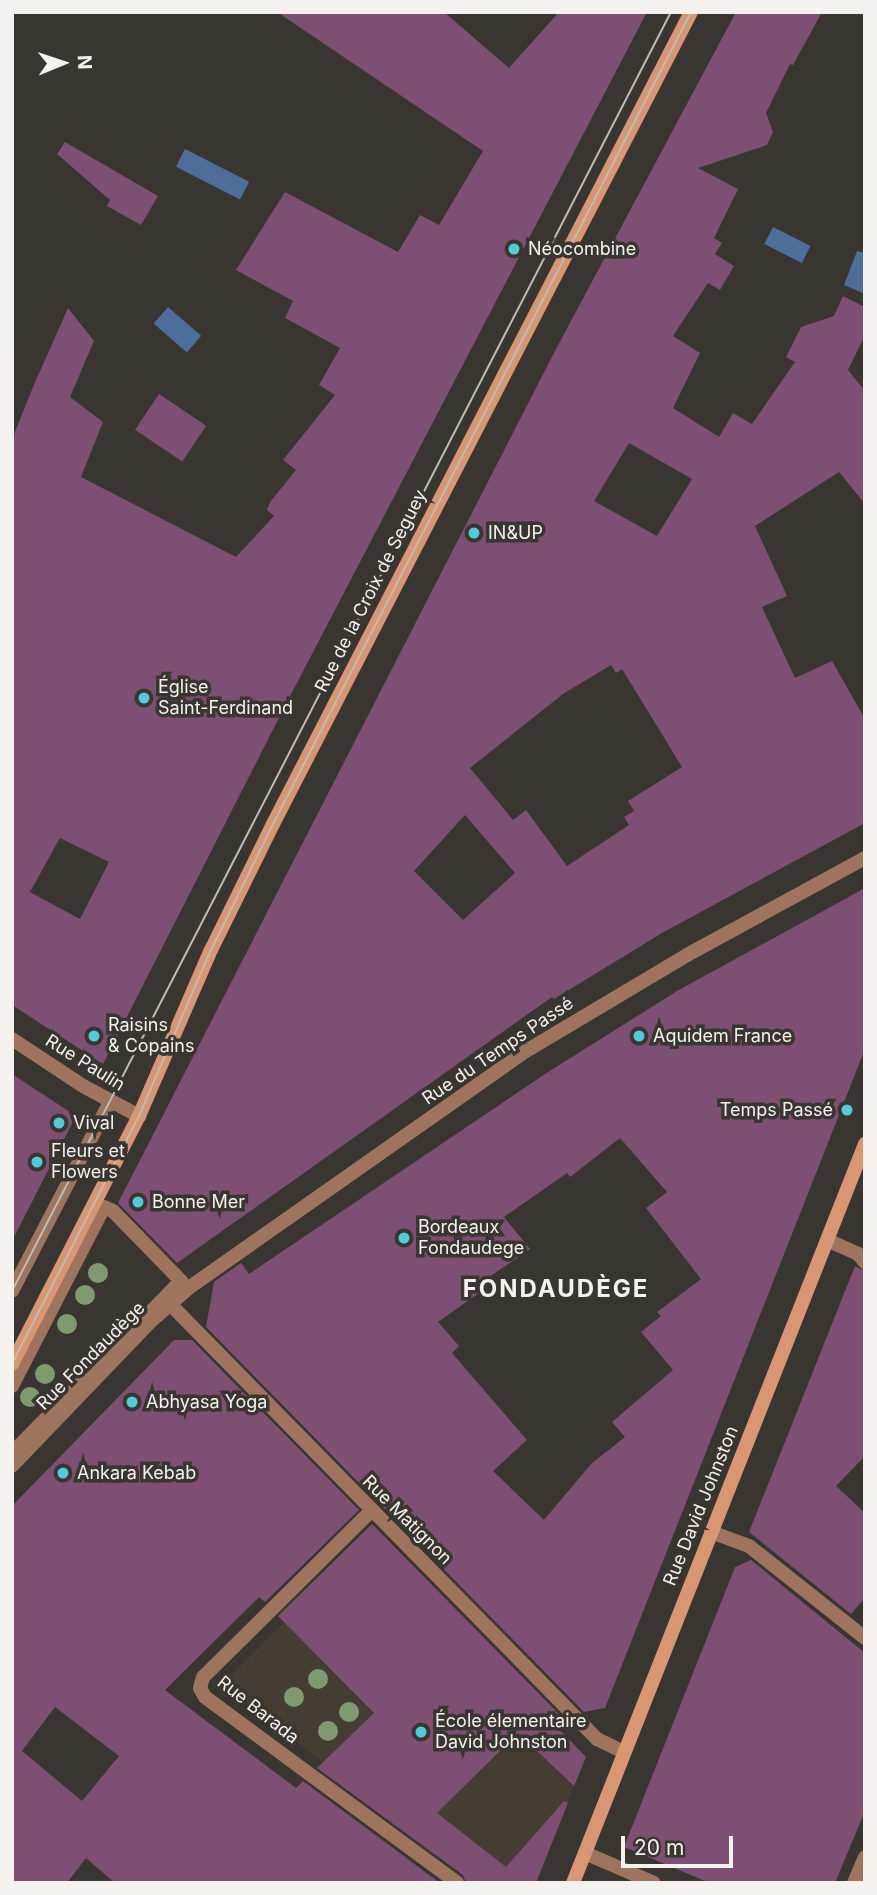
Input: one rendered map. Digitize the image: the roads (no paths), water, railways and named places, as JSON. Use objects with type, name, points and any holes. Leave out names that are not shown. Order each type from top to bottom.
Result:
[{"type":"main road","name":"Rue de la Croix de Seguey","points":[[12,1364],[139,1116],[211,950],[273,824],[691,12]]},
{"type":"main road","name":"Rue David Johnston","points":[[573,1883],[865,1144]]},
{"type":"street","name":"Rue du Temps Passé","points":[[170,1304],[521,1054],[687,955],[865,858]]},
{"type":"street","name":"Rue Paulin","points":[[12,1039],[110,1102],[139,1116]]},
{"type":"street","points":[[12,1290],[110,1102]]},
{"type":"street","points":[[12,1386],[104,1207],[113,1211],[181,1281],[12,1453]]},
{"type":"street","points":[[827,1240],[858,1254],[865,1262]]},
{"type":"street","name":"Rue Fondaudège","points":[[12,1466],[170,1304]]},
{"type":"street","name":"Rue Matignon","points":[[170,1304],[597,1739],[624,1752]]},
{"type":"street","name":"Rue Barada","points":[[371,1511],[203,1677],[200,1688],[205,1697],[457,1883]]},
{"type":"street","points":[[711,1532],[749,1546],[865,1639]]},
{"type":"street","points":[[585,1853],[654,1883]]},
{"type":"street","points":[[853,1883],[865,1857]]},
{"type":"water","points":[[185,149],[249,182],[240,200],[176,167]]},
{"type":"water","points":[[773,227],[810,246],[802,263],[764,244]]},
{"type":"water","points":[[857,251],[865,253],[865,294],[844,285]]},
{"type":"water","points":[[168,307],[201,336],[187,352],[154,324]]},
{"type":"tram line","points":[[12,1291],[671,12]]},
{"type":"tram line","points":[[12,1364],[139,1116],[211,950],[273,824],[691,12]]},
{"type":"place","name":"Néocombine","points":[[514,249]]},
{"type":"place","name":"IN&UP","points":[[474,533]]},
{"type":"place","name":"Église Saint-Ferdinand","points":[[144,698]]},
{"type":"place","name":"Raisins & Copains","points":[[94,1036]]},
{"type":"place","name":"Aquidem France","points":[[639,1036]]},
{"type":"place","name":"Temps Passé","points":[[847,1110]]},
{"type":"place","name":"Vival","points":[[59,1123]]},
{"type":"place","name":"Fleurs et Flowers","points":[[37,1162]]},
{"type":"place","name":"Bonne Mer","points":[[138,1202]]},
{"type":"place","name":"Bordeaux Fondaudege","points":[[404,1238]]},
{"type":"place","name":"Abhyasa Yoga","points":[[132,1402]]},
{"type":"place","name":"Ankara Kebab","points":[[63,1473]]},
{"type":"place","name":"École élementaire David Johnston","points":[[421,1732]]},
{"type":"district","name":"FONDAUDÈGE","points":[[556,1289]]}]
